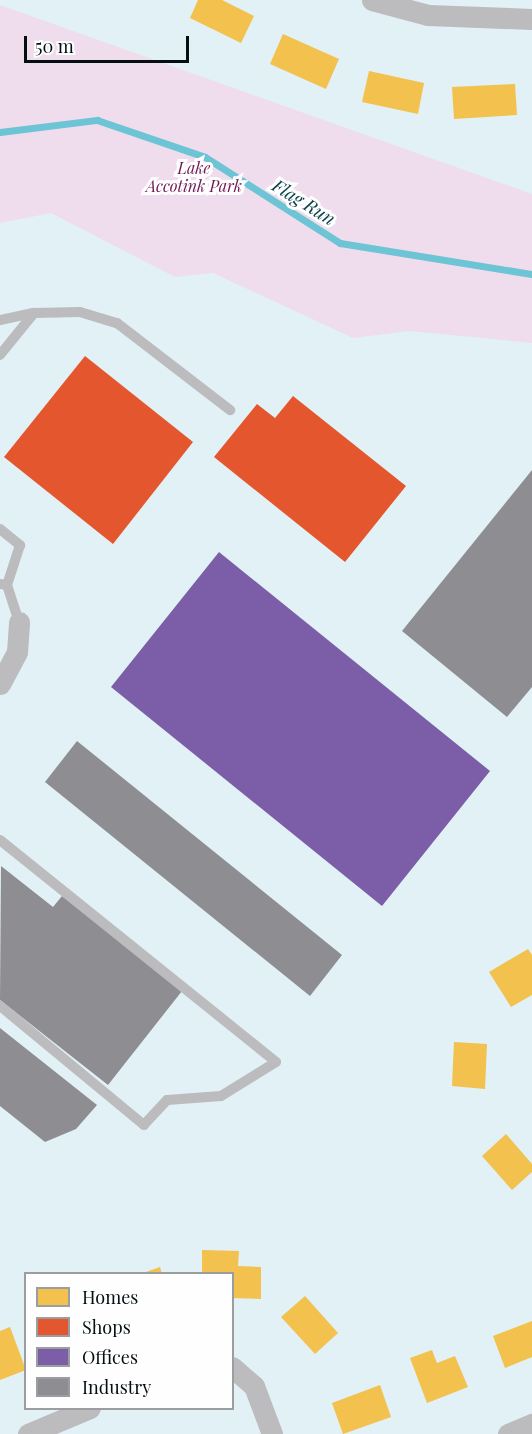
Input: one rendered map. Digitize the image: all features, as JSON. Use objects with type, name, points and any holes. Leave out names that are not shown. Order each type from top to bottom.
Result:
[{"type":"street","points":[[372,0],[428,15],[532,19]]},
{"type":"street","points":[[0,684],[17,652],[19,622]]},
{"type":"street","points":[[234,1369],[254,1386],[272,1434]]},
{"type":"street","points":[[28,1434],[85,1410]]},
{"type":"street","points":[[508,1434],[532,1424]]},
{"type":"lane","points":[[0,320],[34,313],[80,312],[117,323],[230,410]]},
{"type":"lane","points":[[0,355],[34,313]]},
{"type":"lane","points":[[0,530],[20,545],[4,584],[19,622]]},
{"type":"lane","points":[[0,840],[276,1062],[221,1096],[167,1100],[144,1125],[0,1006]]},
{"type":"green space","name":"Lake Accotink Park","points":[[0,5],[532,194],[532,343],[410,331],[353,338],[213,273],[175,277],[51,213],[0,223]]},
{"type":"building: Homes","points":[[198,0],[222,0],[254,16],[241,43],[190,18]]},
{"type":"building: Homes","points":[[283,34],[339,59],[326,89],[270,64]]},
{"type":"building: Homes","points":[[369,71],[424,83],[418,114],[362,102]]},
{"type":"building: Homes","points":[[515,84],[517,115],[454,119],[452,87]]},
{"type":"building: Homes","points":[[528,949],[532,955],[532,995],[511,1007],[489,972]]},
{"type":"building: Homes","points":[[454,1042],[487,1044],[485,1089],[452,1086]]},
{"type":"building: Homes","points":[[506,1134],[532,1164],[532,1172],[512,1190],[482,1156]]},
{"type":"building: Homes","points":[[202,1250],[239,1251],[238,1266],[261,1267],[261,1299],[234,1298],[234,1272],[202,1272]]},
{"type":"building: Homes","points":[[160,1267],[161,1272],[146,1272]]},
{"type":"building: Homes","points":[[305,1296],[338,1333],[315,1354],[281,1317]]},
{"type":"building: Homes","points":[[532,1321],[532,1357],[505,1368],[493,1336]]},
{"type":"building: Homes","points":[[10,1327],[24,1365],[24,1371],[0,1380],[0,1331]]},
{"type":"building: Homes","points":[[432,1350],[437,1363],[455,1356],[468,1387],[427,1403],[410,1358]]},
{"type":"building: Homes","points":[[380,1385],[391,1417],[343,1434],[332,1403]]},
{"type":"building: Shops","points":[[85,356],[193,442],[113,544],[4,457]]},
{"type":"building: Shops","points":[[293,396],[406,486],[345,562],[214,457],[257,404],[275,418]]},
{"type":"building: Offices","points":[[219,552],[490,771],[382,906],[111,687]]},
{"type":"building: Industry","points":[[532,470],[532,687],[507,717],[402,631]]},
{"type":"building: Industry","points":[[77,741],[342,955],[310,996],[45,782]]},
{"type":"building: Industry","points":[[1,866],[53,907],[62,896],[182,991],[108,1085],[0,1000]]},
{"type":"building: Industry","points":[[0,1028],[97,1105],[76,1129],[45,1142],[0,1106]]},
{"type":"waterway","name":"Flag Run","points":[[0,132],[97,120],[205,157],[340,243],[532,274]]}]
